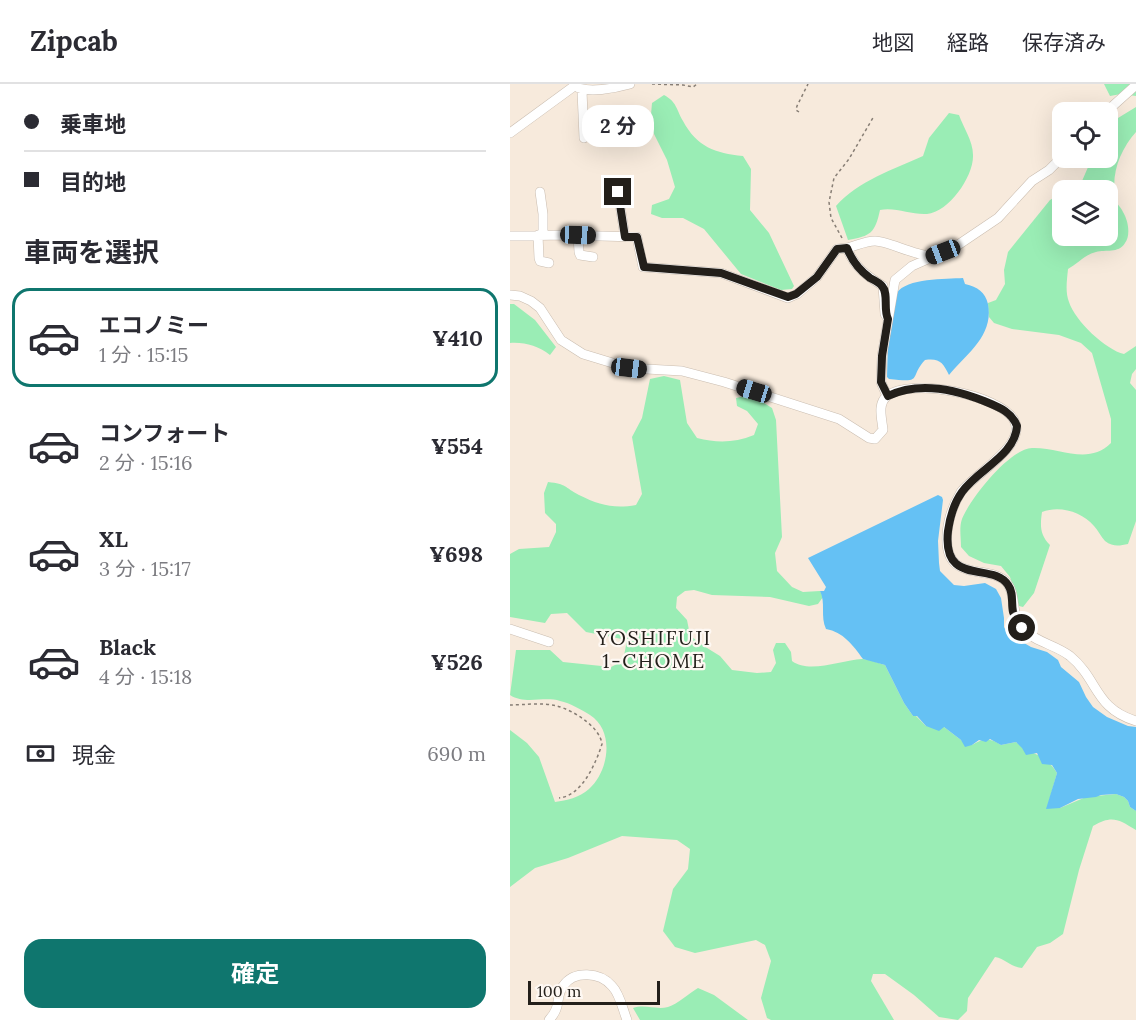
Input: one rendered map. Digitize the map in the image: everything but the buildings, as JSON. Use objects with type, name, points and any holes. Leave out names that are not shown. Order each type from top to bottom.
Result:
[{"type":"street","points":[[510,133],[578,87],[612,88],[630,84]]},
{"type":"street","points":[[1118,102],[1136,86]]},
{"type":"street","points":[[578,87],[584,136],[605,132],[603,114]]},
{"type":"street","points":[[888,396],[881,382],[882,356],[895,280],[912,266],[955,247],[998,218],[1032,181],[1052,167]]},
{"type":"street","points":[[540,192],[543,214],[539,258],[540,261],[549,263]]},
{"type":"street","points":[[618,192],[625,237]]},
{"type":"street","points":[[623,214],[634,211]]},
{"type":"street","points":[[578,235],[580,255],[593,257]]},
{"type":"street","points":[[510,236],[637,237],[644,267],[721,273],[788,297],[796,294],[817,277],[837,249],[879,241],[917,254],[931,256]]},
{"type":"street","points":[[847,248],[851,259],[859,269],[883,286],[885,314],[888,319]]},
{"type":"street","points":[[510,296],[531,301],[540,308],[561,340],[583,354],[629,368],[682,372],[724,382],[839,419],[869,438],[875,439],[883,430],[881,410],[888,396],[902,391],[924,388],[952,390],[1003,409],[1014,419],[1017,426],[1014,441],[967,486],[953,508],[947,543],[951,556],[956,563],[971,572],[996,575],[1003,579],[1009,585],[1013,612],[1022,628],[1072,657],[1088,675],[1098,695],[1107,705],[1119,714],[1136,721]]},
{"type":"street","points":[[510,629],[549,642]]},
{"type":"street","points":[[549,1020],[560,1003],[560,994],[568,980],[575,976],[593,975],[612,985],[627,1020]]},
{"type":"path","points":[[652,84],[693,87],[697,84]]},
{"type":"path","points":[[798,112],[797,106],[808,84]]},
{"type":"path","points":[[847,248],[831,218],[829,202],[834,178],[857,146],[874,116]]},
{"type":"path","points":[[510,705],[557,705],[587,722],[598,732],[602,744],[584,783],[559,798]]},
{"type":"green space","points":[[1104,84],[1136,84],[1136,96],[1121,94],[1110,96]]},
{"type":"green space","points":[[664,95],[674,103],[688,130],[701,143],[724,153],[743,156],[751,169],[750,210],[769,233],[794,286],[792,289],[781,290],[741,274],[704,229],[683,218],[662,218],[651,214],[652,205],[669,199],[675,187],[667,160],[650,126],[652,103]]},
{"type":"green space","points":[[1136,107],[1136,132],[1125,147],[1118,163],[1118,118]]},
{"type":"green space","points":[[949,113],[959,115],[973,150],[969,173],[959,192],[944,207],[927,214],[892,209],[880,210],[871,232],[848,240],[836,206],[866,182],[923,156],[929,138]]},
{"type":"green space","points":[[1088,168],[1116,168],[1114,180],[1082,180]]},
{"type":"green space","points":[[1052,199],[1052,246],[1118,246],[1118,204],[1125,215],[1127,240],[1119,249],[1092,253],[1068,269],[1067,286],[1072,310],[1084,326],[1100,341],[1124,354],[1136,346],[1136,369],[1130,383],[1136,390],[1136,521],[1128,544],[1116,546],[1105,541],[1089,521],[1077,514],[1056,509],[1042,512],[1042,530],[1044,538],[1050,545],[1034,593],[1023,607],[1019,606],[1010,577],[1001,566],[984,563],[969,556],[961,547],[960,529],[966,510],[991,476],[1012,457],[1023,451],[1042,448],[1083,454],[1102,450],[1111,443],[1111,419],[1092,353],[1081,343],[1059,335],[1012,329],[994,323],[989,317],[988,303],[996,300],[1005,284],[1004,270],[1008,252]]},
{"type":"green space","points":[[510,304],[514,304],[535,320],[556,347],[550,355],[531,345],[510,343]]},
{"type":"green space","points":[[664,376],[680,380],[687,423],[697,438],[726,441],[754,435],[758,424],[747,411],[737,406],[736,398],[745,396],[761,401],[772,408],[776,420],[782,537],[775,553],[777,571],[792,587],[803,592],[820,591],[823,597],[818,604],[809,606],[770,597],[712,595],[694,590],[685,591],[677,597],[676,608],[687,620],[690,635],[720,656],[732,670],[771,672],[776,663],[773,650],[776,643],[785,643],[791,652],[792,661],[799,665],[816,666],[862,659],[885,665],[904,703],[913,716],[916,716],[926,726],[944,727],[972,745],[987,740],[1001,745],[1016,742],[1048,762],[1057,773],[1047,808],[1060,808],[1086,797],[1116,794],[1124,797],[1130,807],[1136,811],[1136,830],[1115,820],[1105,820],[1093,826],[1063,934],[1050,943],[1037,947],[1022,968],[995,957],[968,998],[967,1011],[958,1020],[939,1017],[885,974],[873,974],[871,981],[894,1020],[771,1020],[767,1018],[761,998],[771,961],[765,945],[756,940],[695,953],[675,947],[663,931],[673,889],[688,869],[690,849],[677,840],[622,836],[568,858],[535,868],[510,887],[510,730],[527,743],[539,757],[555,802],[577,797],[589,789],[601,772],[606,751],[603,731],[590,715],[560,701],[528,700],[510,695],[516,650],[550,650],[563,662],[611,667],[623,661],[627,640],[586,632],[567,613],[551,614],[545,623],[510,617],[510,554],[519,549],[549,547],[556,532],[556,524],[545,513],[544,493],[548,482],[562,485],[600,504],[621,507],[636,505],[642,494],[632,437],[642,418],[650,379]]},
{"type":"green space","points":[[698,988],[714,995],[748,1020],[640,1020],[633,1008],[668,1007]]},
{"type":"water","points":[[963,278],[965,284],[983,293],[988,304],[987,326],[977,344],[949,375],[940,362],[925,360],[914,378],[889,379],[887,377],[888,341],[897,293],[909,284],[917,282]]},
{"type":"water","points":[[938,495],[943,500],[938,541],[940,571],[954,585],[985,583],[996,589],[1001,598],[1004,627],[1007,633],[1031,647],[1047,652],[1058,660],[1061,667],[1079,682],[1093,707],[1107,717],[1136,727],[1136,811],[1130,807],[1124,797],[1116,794],[1078,799],[1060,808],[1046,809],[1057,773],[1052,765],[1042,764],[1037,753],[1026,755],[1016,742],[1001,745],[990,739],[986,742],[979,740],[965,747],[961,740],[944,727],[939,731],[926,726],[917,716],[913,716],[904,703],[885,665],[863,659],[843,636],[826,629],[820,591],[824,591],[826,587],[808,558]]},
{"type":"district","name":"YOSHIFUJI 1-CHOME","points":[[654,648]]},
{"type":"route","points":[[618,192],[625,237],[637,237],[644,267],[721,273],[788,297],[796,294],[817,277],[837,249],[847,248],[851,259],[859,269],[883,286],[885,291],[885,314],[888,319],[882,356],[881,382],[888,396],[902,391],[924,388],[952,390],[1003,409],[1014,419],[1017,426],[1014,441],[967,486],[953,508],[947,543],[951,556],[963,568],[971,572],[996,575],[1009,585],[1013,612],[1022,628]]}]
